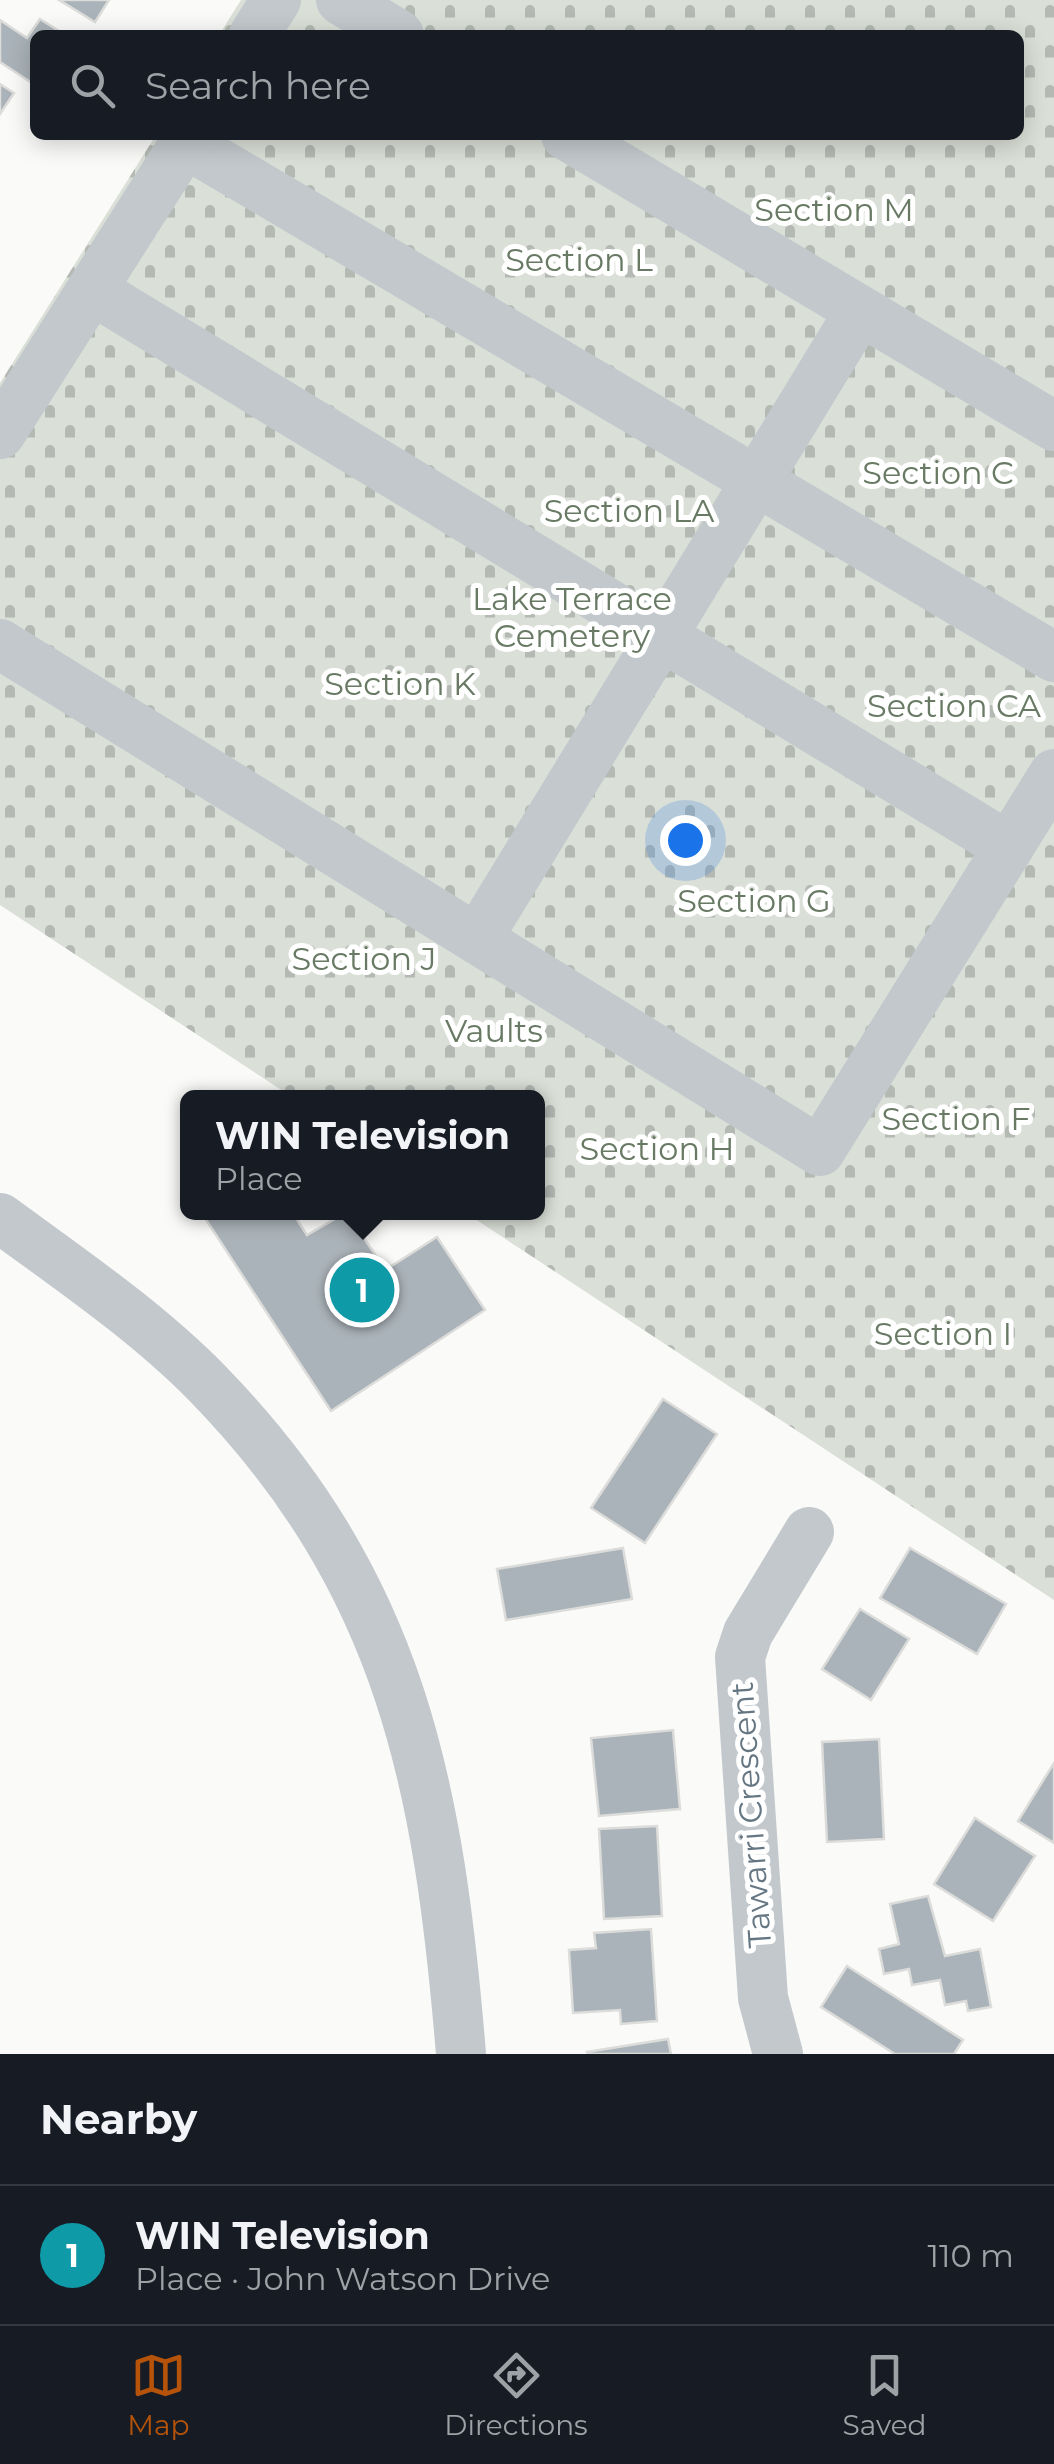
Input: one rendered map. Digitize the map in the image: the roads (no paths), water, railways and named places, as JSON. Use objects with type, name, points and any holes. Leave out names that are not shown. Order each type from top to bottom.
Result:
[{"type":"street","points":[[257,30],[276,0]]},
{"type":"street","points":[[341,0],[391,30]]},
{"type":"street","points":[[0,434],[187,140]]},
{"type":"street","points":[[190,140],[1054,657]]},
{"type":"street","points":[[574,140],[1054,426]]},
{"type":"street","points":[[92,290],[1009,847]]},
{"type":"street","points":[[477,939],[860,311]]},
{"type":"street","points":[[0,644],[820,1151],[1054,774]]},
{"type":"street","points":[[0,1218],[146,1328],[205,1381],[298,1487],[334,1543],[374,1625],[416,1736],[453,1957],[461,2054]]},
{"type":"street","name":"Tawarri Crescent","points":[[778,2054],[763,1998],[740,1657],[748,1633],[809,1532]]},
{"type":"place","name":"WIN Television","points":[[362,1290]]},
{"type":"park label","name":"Section M","points":[[834,210]]},
{"type":"park label","name":"Section L","points":[[579,260]]},
{"type":"park label","name":"Section C","points":[[938,473]]},
{"type":"park label","name":"Section LA","points":[[629,511]]},
{"type":"park label","name":"Lake Terrace Cemetery","points":[[572,618]]},
{"type":"park label","name":"Section K","points":[[400,684]]},
{"type":"park label","name":"Section CA","points":[[954,706]]},
{"type":"park label","name":"Section G","points":[[754,901]]},
{"type":"park label","name":"Section J","points":[[364,959]]},
{"type":"park label","name":"Vaults","points":[[494,1031]]},
{"type":"park label","name":"Section F","points":[[956,1119]]},
{"type":"park label","name":"Section H","points":[[657,1149]]},
{"type":"park label","name":"Section I","points":[[943,1334]]}]
